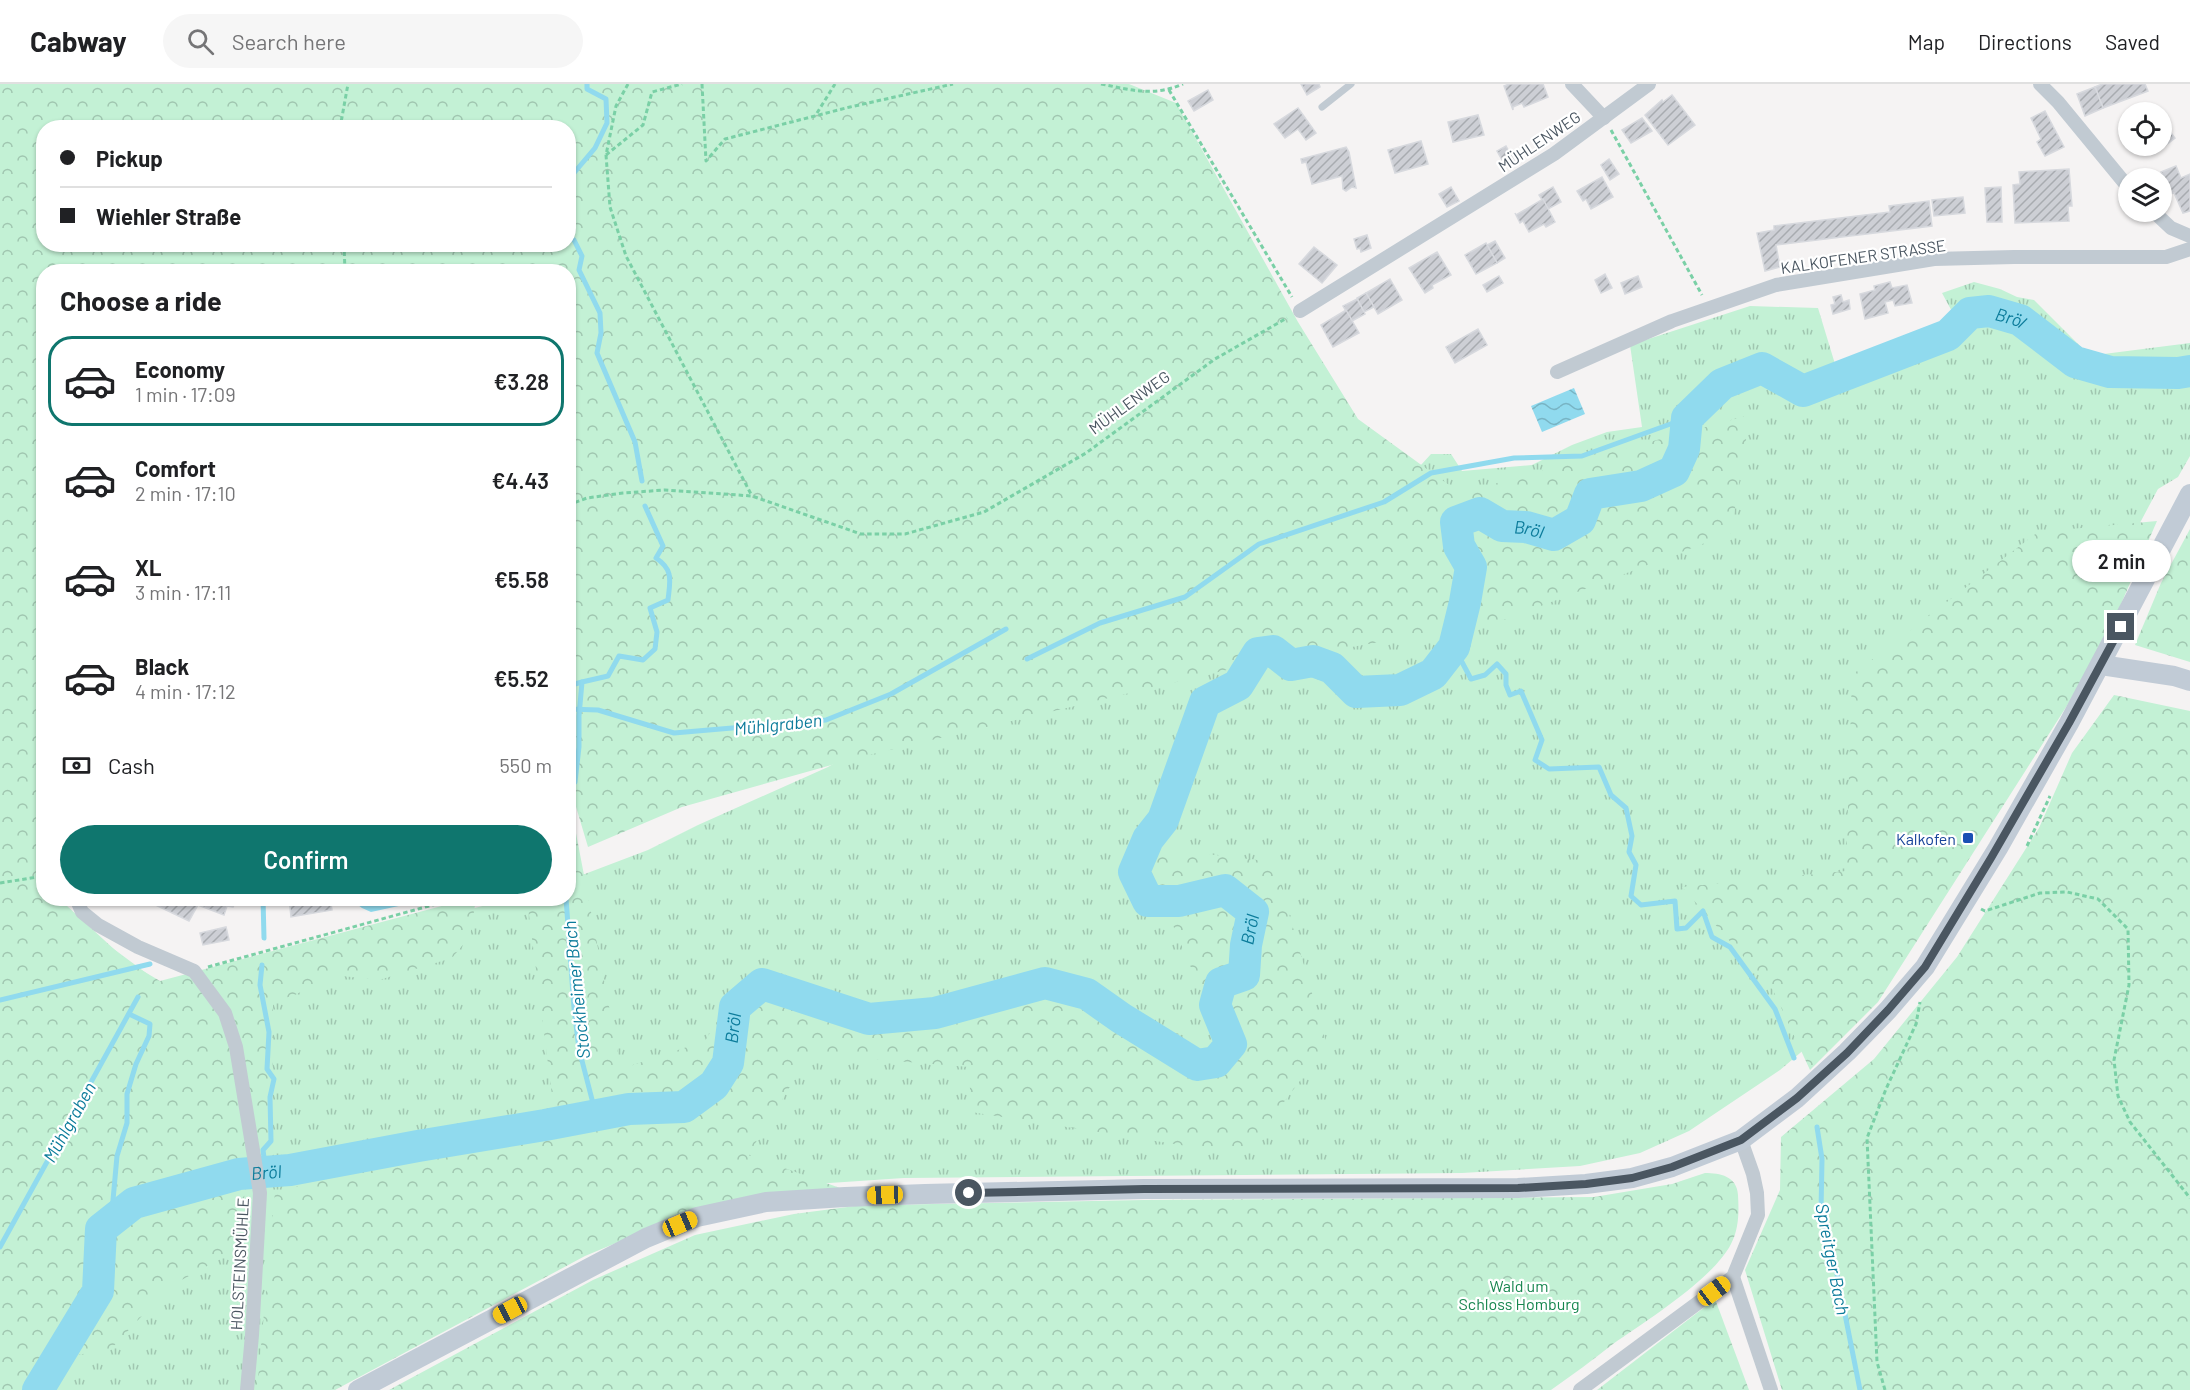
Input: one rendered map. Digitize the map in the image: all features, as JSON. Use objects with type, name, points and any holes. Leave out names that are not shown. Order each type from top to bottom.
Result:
[{"type":"main road","points":[[358,1390],[646,1238],[697,1217],[766,1202],[924,1194],[1144,1189],[1518,1188],[1586,1184],[1632,1178],[1672,1167],[1741,1140],[1797,1098],[1847,1053],[1925,967],[1966,901],[2101,666],[2190,494]]},
{"type":"main road","points":[[2101,666],[2174,676],[2190,681]]},
{"type":"street","points":[[1572,84],[1604,118]]},
{"type":"street","name":"MÜHLENWEG","points":[[1300,311],[1554,154],[1649,84]]},
{"type":"street","points":[[2040,84],[2058,102],[2118,174]]},
{"type":"street","points":[[2165,222],[2171,228],[2190,236]]},
{"type":"street","name":"KALKOFENER STRASSE","points":[[1557,372],[1672,321],[1776,285],[1934,259],[2166,257],[2190,249]]},
{"type":"street","name":"HOLSTEINSMÜHLE","points":[[79,906],[82,912],[98,925],[138,947],[194,971],[225,1013],[236,1047],[260,1193],[247,1390]]},
{"type":"street","points":[[1580,1390],[1733,1277],[1758,1215],[1753,1174],[1741,1140]]},
{"type":"street","points":[[1733,1277],[1771,1390]]},
{"type":"lane","points":[[1322,107],[1351,84]]},
{"type":"path","points":[[341,120],[348,84]]},
{"type":"path","points":[[628,84],[616,106],[606,155],[610,207],[626,256],[752,496]]},
{"type":"path","points":[[606,155],[643,125],[652,92],[682,84]]},
{"type":"path","points":[[702,84],[706,161],[724,139],[816,115],[953,84]]},
{"type":"path","points":[[816,115],[835,84]]},
{"type":"path","points":[[1101,84],[1149,93],[1169,90],[1183,84]]},
{"type":"path","points":[[1169,90],[1300,311]]},
{"type":"path","points":[[1604,118],[1708,307]]},
{"type":"path","name":"MÜHLENWEG","points":[[576,502],[588,498],[623,493],[665,490],[752,496],[861,534],[905,534],[984,512],[1086,453],[1215,359],[1300,311]]},
{"type":"path","points":[[0,883],[36,877]]},
{"type":"path","points":[[1966,901],[1985,911],[2040,893],[2067,892],[2098,899],[2128,929],[2128,985],[2114,1060],[2118,1096],[2130,1122],[2190,1198]]},
{"type":"path","points":[[194,971],[429,906]]},
{"type":"path","points":[[1885,1390],[1877,1362],[1867,1138],[1886,1089],[1917,1024],[1920,1002]]},
{"type":"green space","points":[[0,84],[1129,84],[1176,103],[1298,322],[1358,419],[1460,493],[1750,415],[1731,533],[1507,619],[1235,668],[860,757],[682,807],[588,847],[576,807],[576,264],[36,264],[36,906],[67,906],[128,962],[160,981],[442,906],[475,906],[470,936],[452,958],[379,980],[342,976],[273,1003],[272,1134],[246,1185],[236,1250],[169,1287],[109,1351],[56,1357],[34,1390],[0,1390]]},
{"type":"green space","points":[[1974,282],[2000,289],[2017,297],[2034,300],[2087,353],[2096,355],[2190,343],[2190,456],[2178,477],[2158,489],[1959,863],[1839,1020],[1780,1070],[1689,1131],[1640,1153],[1580,1166],[1462,1173],[904,1178],[770,1187],[600,1244],[329,1390],[0,1390],[68,915],[165,987],[483,906],[576,906],[576,877],[648,850],[828,767],[898,726],[1410,477],[1431,454],[1451,454],[1462,471],[1532,465],[1572,445],[1607,432],[1642,427],[1630,345],[1750,306],[1818,308],[1835,364],[1891,352],[1955,317],[1942,293]]},
{"type":"green space","points":[[2157,521],[2098,657],[1878,1002],[1810,1070],[1773,990],[1682,887],[1846,871],[1852,675],[2038,532]]},
{"type":"green space","points":[[2190,529],[2190,662],[2135,645],[2161,583]]},
{"type":"green space","points":[[2114,695],[2190,711],[2190,1390],[1782,1390],[1745,1270],[1780,1190],[1781,1137],[1874,1059],[1957,957],[2039,828],[2072,753]]},
{"type":"green space","points":[[576,833],[621,1069],[705,1041],[732,997],[906,1004],[1053,971],[1231,1061],[1139,846],[1274,862],[1327,1045],[1244,1155],[971,1112],[969,1067],[810,1054],[748,1155],[840,1188],[690,1212],[585,1256],[335,1390],[257,1390],[275,1192],[555,1119],[528,906],[576,906]]},
{"type":"green space","name":"Wald um Schloss Homburg","points":[[1705,1173],[1727,1177],[1737,1189],[1737,1226],[1734,1238],[1722,1257],[1710,1271],[1678,1298],[1551,1390],[389,1390],[593,1280],[695,1235],[794,1214],[855,1206],[932,1204],[1594,1197],[1672,1184]]},
{"type":"green space","points":[[1715,1299],[1749,1390],[1597,1390]]},
{"type":"water","points":[[1574,388],[1585,414],[1542,432],[1531,406]]},
{"type":"water","points":[[359,906],[399,906],[371,912]]},
{"type":"building","points":[[1301,84],[1319,84],[1320,87],[1307,95]]},
{"type":"building","points":[[1543,84],[1548,97],[1524,107],[1522,103],[1513,107],[1513,110],[1504,86]]},
{"type":"building","points":[[2102,84],[2145,84],[2148,91],[2103,108],[2095,87]]},
{"type":"building","points":[[2095,87],[2103,108],[2085,116],[2077,94]]},
{"type":"building","points":[[1208,90],[1213,100],[1194,111],[1188,101]]},
{"type":"building","points":[[1672,95],[1695,125],[1668,145],[1645,115],[1662,100],[1663,102]]},
{"type":"building","points":[[1298,108],[1316,133],[1306,140],[1298,129],[1285,138],[1274,124]]},
{"type":"building","points":[[2045,111],[2064,147],[2045,156],[2037,142],[2041,139],[2031,118]]},
{"type":"building","points":[[1478,115],[1484,135],[1453,142],[1448,122]]},
{"type":"building","points":[[1642,118],[1652,131],[1631,143],[1622,130]]},
{"type":"building","points":[[1421,141],[1428,164],[1395,173],[1388,150]]},
{"type":"building","points":[[1506,146],[1515,162],[1506,167],[1497,151]]},
{"type":"building","points":[[1346,147],[1356,188],[1352,187],[1346,191],[1343,189],[1342,176],[1312,184],[1306,162],[1302,163],[1301,159]]},
{"type":"building","points":[[1609,159],[1619,174],[1610,180],[1601,165]]},
{"type":"building","points":[[2176,166],[2181,178],[2190,174],[2190,211],[2183,213],[2174,193],[2172,194],[2171,168]]},
{"type":"building","points":[[2069,169],[2072,206],[2068,206],[2069,221],[2015,223],[2013,185],[2020,184],[2019,172]]},
{"type":"building","points":[[1602,177],[1613,197],[1591,209],[1586,199],[1583,201],[1577,191]]},
{"type":"building","points":[[1451,187],[1459,201],[1447,207],[1439,194]]},
{"type":"building","points":[[1553,187],[1561,202],[1548,209],[1539,195]]},
{"type":"building","points":[[2001,187],[2002,222],[1987,222],[1985,188]]},
{"type":"building","points":[[1963,197],[1965,213],[1934,216],[1932,200]]},
{"type":"building","points":[[1543,199],[1555,222],[1546,227],[1544,224],[1529,232],[1523,221],[1520,223],[1516,215]]},
{"type":"building","points":[[1929,201],[1932,226],[1776,245],[1780,267],[1765,271],[1757,233],[1774,230],[1774,226],[1890,212],[1889,206]]},
{"type":"building","points":[[1367,235],[1371,248],[1361,252],[1360,248],[1357,249],[1354,239]]},
{"type":"building","points":[[1495,241],[1505,258],[1497,263],[1487,245]]},
{"type":"building","points":[[1486,243],[1497,263],[1476,274],[1465,255]]},
{"type":"building","points":[[1314,247],[1337,265],[1322,283],[1299,264]]},
{"type":"building","points":[[1437,252],[1451,275],[1432,285],[1433,288],[1425,293],[1409,268]]},
{"type":"building","points":[[1605,274],[1612,288],[1601,293],[1595,280]]},
{"type":"building","points":[[1499,276],[1503,283],[1487,292],[1483,285]]},
{"type":"building","points":[[1638,276],[1642,287],[1625,294],[1621,283]]},
{"type":"building","points":[[1390,279],[1402,300],[1378,314],[1366,293]]},
{"type":"building","points":[[1890,282],[1892,288],[1907,285],[1912,303],[1895,306],[1893,300],[1885,302],[1888,313],[1865,319],[1860,294],[1875,290],[1874,286]]},
{"type":"building","points":[[1366,293],[1374,307],[1364,312],[1357,298]]},
{"type":"building","points":[[1841,295],[1843,302],[1849,300],[1850,309],[1833,314],[1831,305],[1835,304],[1833,297]]},
{"type":"building","points":[[1357,299],[1365,314],[1352,321],[1343,306]]},
{"type":"building","points":[[1346,310],[1359,333],[1333,347],[1321,325]]},
{"type":"building","points":[[1478,329],[1487,345],[1455,363],[1446,347]]},
{"type":"building","points":[[158,906],[197,906],[189,921]]},
{"type":"building","points":[[201,906],[227,906],[224,915]]},
{"type":"building","points":[[290,906],[331,906],[332,910],[291,917]]},
{"type":"building","points":[[226,927],[229,940],[203,945],[200,933]]},
{"type":"waterway","name":"Stockheimer Bach","points":[[576,171],[595,148],[607,123],[606,99],[587,89],[587,84]]},
{"type":"waterway","name":"Stockheimer Bach","points":[[576,244],[582,256],[579,270],[600,313],[601,333],[597,353],[635,442],[642,481]]},
{"type":"waterway","name":"Bröl","points":[[38,1390],[98,1291],[101,1229],[134,1203],[239,1174],[290,1170],[629,1109],[684,1107],[714,1085],[728,1063],[735,1007],[762,984],[869,1019],[935,1013],[1045,983],[1087,994],[1197,1065],[1216,1062],[1231,1044],[1215,1005],[1221,983],[1244,975],[1246,945],[1253,912],[1225,890],[1179,901],[1148,901],[1134,872],[1148,839],[1163,820],[1205,702],[1238,685],[1258,653],[1273,651],[1291,665],[1313,661],[1332,668],[1356,692],[1400,690],[1433,674],[1454,647],[1471,567],[1459,546],[1456,522],[1480,513],[1502,526],[1526,527],[1554,535],[1580,520],[1590,494],[1641,486],[1674,471],[1684,449],[1687,418],[1722,384],[1762,368],[1803,391],[1948,335],[1970,313],[1989,311],[2020,320],[2075,362],[2110,372],[2178,373],[2190,371]]},
{"type":"waterway","points":[[1027,659],[1100,623],[1185,597],[1259,544],[1384,502],[1431,473],[1514,458],[1582,456],[1687,418]]},
{"type":"waterway","name":"Stockheimer Bach","points":[[576,773],[582,682],[608,676],[619,656],[643,660],[655,649],[657,632],[650,608],[668,600],[670,576],[666,567],[656,558],[663,546],[645,506]]},
{"type":"waterway","name":"Mühlgraben","points":[[576,709],[598,710],[674,733],[826,720],[891,694],[1006,629]]},
{"type":"waterway","name":"Spreitger Bach","points":[[1454,647],[1471,679],[1485,675],[1497,664],[1506,674],[1506,685],[1510,695],[1521,691],[1542,740],[1535,760],[1549,769],[1599,767],[1611,795],[1626,808],[1632,836],[1629,852],[1636,865],[1631,896],[1641,905],[1675,901],[1677,929],[1686,928],[1703,911],[1712,937],[1730,947],[1775,1009],[1794,1058]]},
{"type":"waterway","name":"Mühlgraben","points":[[576,684],[582,682]]},
{"type":"waterway","points":[[263,906],[264,938]]},
{"type":"waterway","name":"Stockheimer Bach","points":[[567,906],[579,1049],[596,1115]]},
{"type":"waterway","points":[[0,1000],[150,964]]},
{"type":"waterway","points":[[262,965],[260,985],[269,1032],[267,1069],[274,1079],[270,1097],[271,1141],[263,1150],[266,1172]]},
{"type":"waterway","name":"Mühlgraben","points":[[0,1247],[138,997]]},
{"type":"waterway","points":[[111,1222],[117,1156],[127,1123],[127,1094],[136,1064],[149,1036],[150,1024],[129,1014]]},
{"type":"waterway","name":"Spreitger Bach","points":[[1817,1127],[1822,1159],[1821,1211],[1837,1274],[1860,1390]]},
{"type":"place","name":"Kalkofen","points":[[1968,838]]},
{"type":"route","points":[[969,1193],[1144,1189],[1518,1188],[1586,1184],[1632,1178],[1672,1167],[1741,1140],[1797,1098],[1847,1053],[1925,967],[2069,723],[2121,627]]}]
